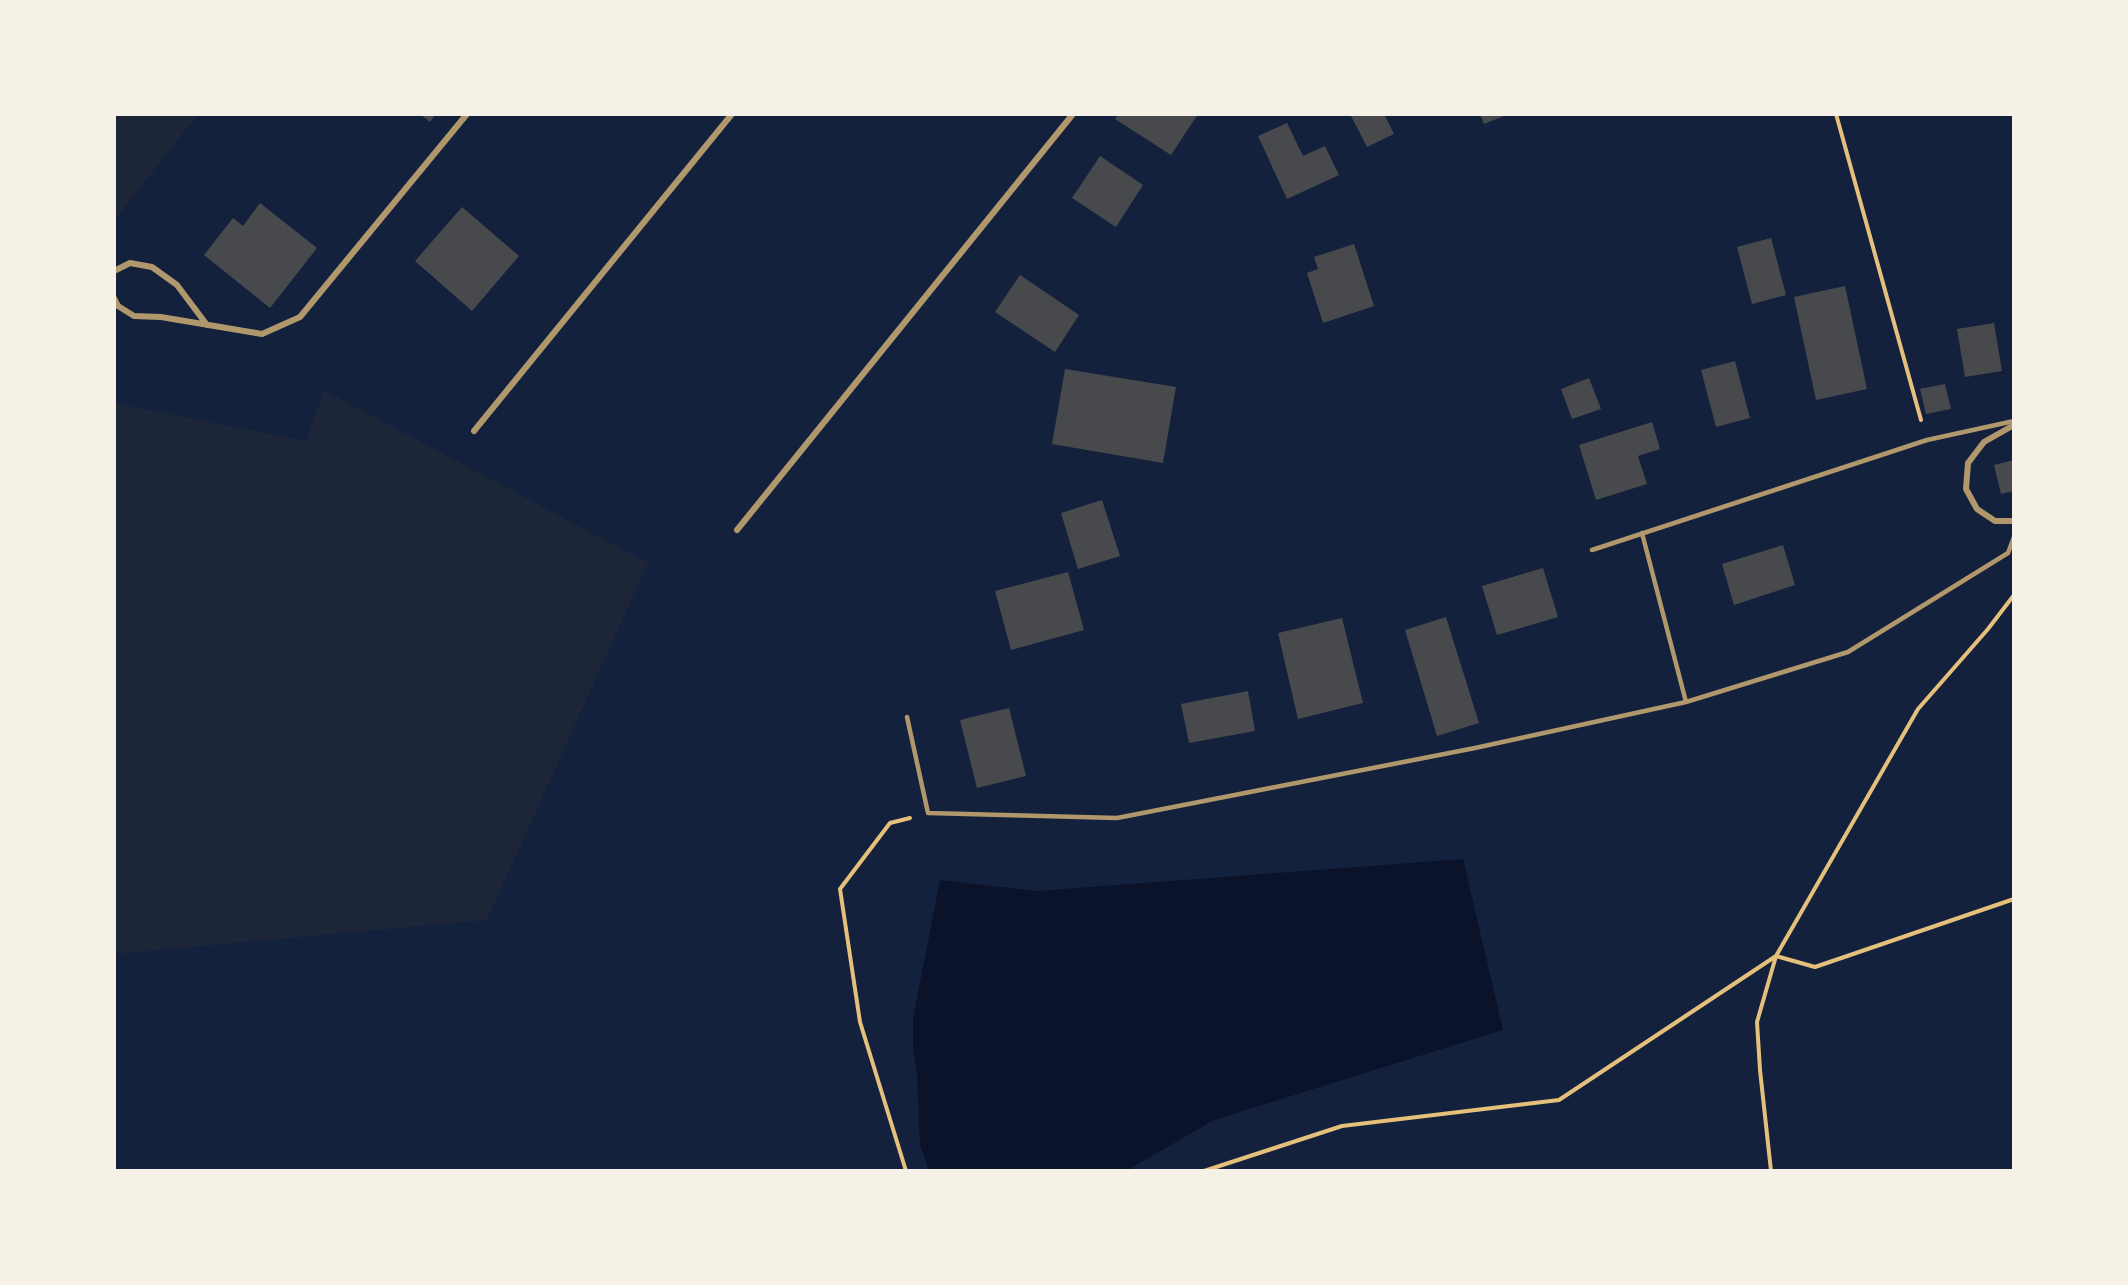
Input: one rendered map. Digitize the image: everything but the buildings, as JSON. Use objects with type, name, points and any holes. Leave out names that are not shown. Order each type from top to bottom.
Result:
[{"type":"street","points":[[114,298],[118,306],[134,316],[161,317],[262,334],[300,317],[467,114]]},
{"type":"street","points":[[474,431],[732,114]]},
{"type":"street","points":[[737,530],[1073,114]]},
{"type":"street","points":[[114,271],[130,262],[152,267],[177,285],[207,326]]},
{"type":"street","points":[[2014,423],[1984,442],[1968,464],[1966,489],[1977,509],[1995,521],[2014,520]]},
{"type":"lane","points":[[1593,550],[1927,440],[2014,423]]},
{"type":"lane","points":[[1642,533],[1686,702]]},
{"type":"lane","points":[[907,717],[928,813],[1117,818],[1475,748],[1686,702],[1848,652],[2008,553],[2014,537]]},
{"type":"path","points":[[1836,114],[1927,440]]},
{"type":"path","points":[[1771,1171],[1757,1022],[1776,956],[1918,709],[1988,629],[2014,595]]},
{"type":"path","points":[[906,1171],[860,1022],[840,889],[890,823],[928,813]]},
{"type":"path","points":[[1204,1171],[1342,1126],[1559,1100],[1776,956],[1815,967],[2014,899]]},
{"type":"shaded area","points":[[114,114],[198,114],[114,221]]},
{"type":"shaded area","points":[[324,390],[648,563],[487,920],[114,954],[114,403],[306,441]]},
{"type":"shaded area","points":[[1463,859],[1503,1030],[1214,1120],[1126,1171],[929,1171],[920,1145],[913,1018],[940,880],[1037,891]]}]
